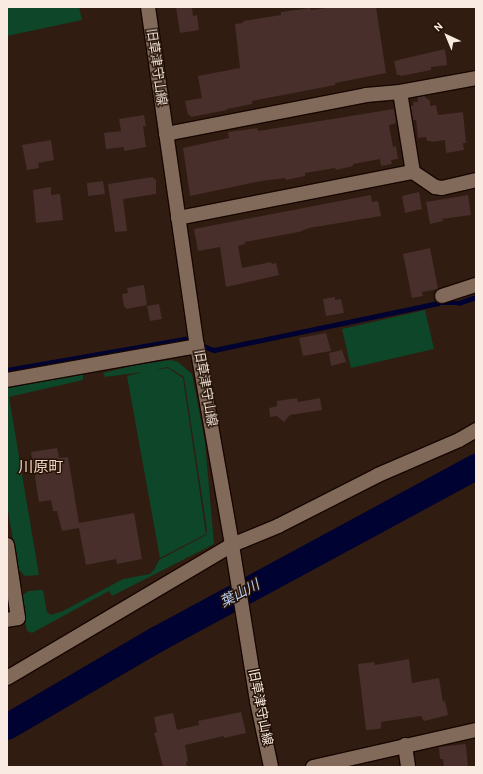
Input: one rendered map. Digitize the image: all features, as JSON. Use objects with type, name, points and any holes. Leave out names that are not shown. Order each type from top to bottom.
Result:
[{"type":"street","name":"旧草津守山線","points":[[148,7],[197,346],[246,624],[257,701],[272,767]]},
{"type":"street","points":[[166,134],[366,95],[400,92],[476,78]]},
{"type":"street","points":[[400,92],[412,172]]},
{"type":"street","points":[[178,218],[412,172],[436,187],[442,188],[476,180]]},
{"type":"street","points":[[442,296],[476,285]]},
{"type":"street","points":[[7,380],[197,346]]},
{"type":"street","points":[[7,678],[233,548],[378,475],[459,440],[476,430]]},
{"type":"street","points":[[7,545],[18,618],[7,620]]},
{"type":"street","points":[[313,767],[476,730]]},
{"type":"street","points":[[405,745],[408,767]]},
{"type":"green space","points":[[7,7],[79,7],[82,20],[7,36]]},
{"type":"green space","points":[[425,310],[434,349],[351,368],[342,329]]},
{"type":"green space","points":[[171,360],[178,362],[192,374],[205,442],[214,544],[112,596],[109,591],[32,633],[27,631],[20,598],[28,591],[43,590],[47,612],[51,615],[63,611],[123,579],[150,574],[154,570],[159,560],[206,535],[207,530],[184,377],[168,367],[154,370],[168,368],[183,378],[206,534],[160,558],[127,376],[143,372],[105,377],[103,373],[136,365]]},
{"type":"green space","points":[[80,374],[83,375],[83,380],[9,397],[39,575],[25,576],[18,569],[7,505],[7,388]]},
{"type":"building","points":[[176,7],[192,7],[193,16],[197,15],[199,30],[180,33]]},
{"type":"building","points":[[334,7],[376,7],[386,73],[335,83],[335,85],[252,101],[252,104],[227,110],[191,117],[188,115],[185,101],[202,98],[198,76],[240,68],[235,24],[243,23],[243,21],[281,15],[281,12],[310,8],[311,10]]},
{"type":"building","points":[[445,49],[447,65],[431,67],[431,70],[401,76],[397,75],[394,61]]},
{"type":"building","points":[[424,96],[430,101],[430,106],[436,105],[438,115],[463,112],[466,143],[463,143],[464,150],[446,153],[445,140],[431,142],[427,141],[426,137],[418,138],[416,120],[413,120],[411,106],[414,105],[413,102],[418,102],[418,97]]},
{"type":"building","points":[[394,109],[396,123],[389,125],[393,147],[396,146],[398,159],[391,160],[392,164],[381,166],[380,159],[353,164],[353,166],[336,170],[335,168],[305,173],[305,176],[286,180],[285,178],[261,181],[190,196],[183,148],[229,138],[228,132],[257,128],[258,131]]},
{"type":"building","points":[[144,115],[146,126],[143,126],[146,147],[124,151],[124,147],[106,149],[104,133],[121,131],[119,119]]},
{"type":"building","points":[[51,140],[54,160],[38,163],[39,168],[27,170],[22,145]]},
{"type":"building","points":[[153,177],[156,179],[156,194],[123,199],[127,231],[115,232],[108,184]]},
{"type":"building","points":[[103,181],[105,194],[88,196],[87,183]]},
{"type":"building","points":[[51,187],[51,195],[60,194],[63,220],[36,223],[33,190]]},
{"type":"building","points":[[419,192],[422,209],[405,213],[402,196]]},
{"type":"building","points":[[371,195],[372,202],[378,201],[381,216],[309,228],[299,232],[245,242],[245,244],[238,246],[242,268],[271,262],[272,264],[276,263],[279,275],[226,287],[220,247],[198,251],[194,229]]},
{"type":"building","points":[[468,195],[471,215],[442,219],[443,221],[430,224],[426,202]]},
{"type":"building","points":[[430,248],[438,289],[422,292],[423,296],[412,298],[403,254]]},
{"type":"building","points":[[144,285],[147,305],[126,309],[126,307],[124,307],[122,294],[128,293],[127,288]]},
{"type":"building","points":[[335,297],[335,300],[341,299],[344,313],[326,316],[323,299]]},
{"type":"building","points":[[159,304],[162,319],[150,321],[147,306]]},
{"type":"building","points":[[326,333],[331,351],[303,356],[299,338]]},
{"type":"building","points":[[342,350],[346,362],[331,366],[329,353]]},
{"type":"building","points":[[297,398],[298,402],[320,398],[322,410],[290,415],[284,422],[277,416],[270,417],[269,408],[277,406],[277,401]]},
{"type":"building","points":[[57,448],[59,458],[68,457],[79,523],[134,513],[142,559],[117,564],[116,559],[86,565],[79,528],[62,531],[57,511],[53,511],[51,500],[39,502],[31,452]]},
{"type":"building","points":[[409,659],[412,683],[439,678],[443,702],[445,701],[448,715],[424,721],[421,716],[381,722],[381,727],[379,729],[366,730],[358,664],[374,662],[375,665]]},
{"type":"building","points":[[241,712],[246,733],[224,738],[224,736],[185,745],[188,761],[186,762],[187,767],[163,767],[154,733],[157,732],[154,717],[173,713],[177,730],[199,725],[198,721]]},
{"type":"building","points":[[465,744],[468,767],[444,767],[443,759],[440,759],[439,747]]},
{"type":"waterway","points":[[7,370],[185,339],[214,350],[438,303],[459,303],[476,297]]},
{"type":"waterway","name":"葉山川","points":[[7,727],[156,640],[476,467]]},
{"type":"district","name":"川原町","points":[[41,468]]}]
